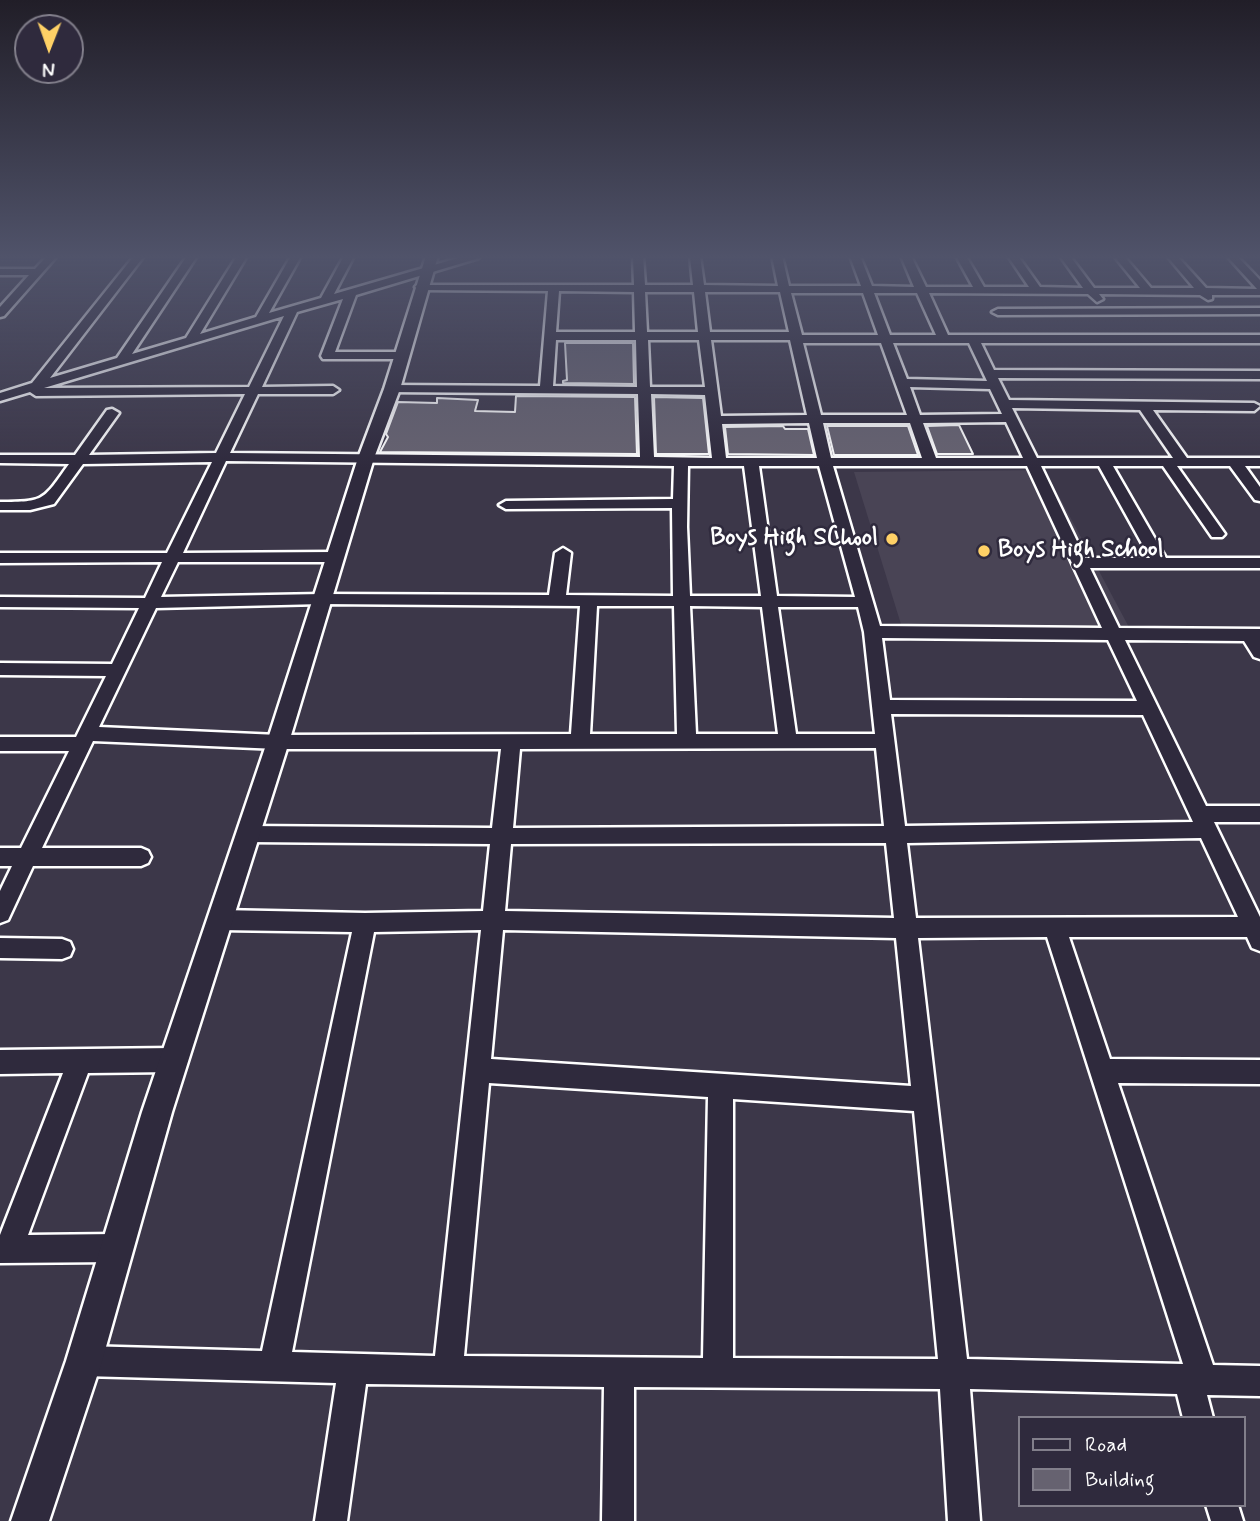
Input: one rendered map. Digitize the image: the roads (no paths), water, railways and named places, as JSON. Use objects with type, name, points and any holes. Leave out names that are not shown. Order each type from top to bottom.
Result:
[{"type":"street","points":[[37,386],[83,327]]},
{"type":"street","points":[[122,360],[144,327]]},
{"type":"street","points":[[191,340],[199,327]]},
{"type":"street","points":[[0,397],[232,327]]},
{"type":"street","points":[[0,913],[284,327]]},
{"type":"street","points":[[338,327],[327,356],[401,356]]},
{"type":"street","points":[[30,1521],[84,1361],[174,1060],[410,327]]},
{"type":"street","points":[[546,389],[551,327]]},
{"type":"street","points":[[640,327],[647,462]]},
{"type":"street","points":[[705,327],[720,462]]},
{"type":"street","points":[[793,327],[825,462],[873,632],[908,928],[954,1374],[964,1521]]},
{"type":"street","points":[[882,327],[932,462]]},
{"type":"street","points":[[939,327],[944,339]]},
{"type":"street","points":[[550,336],[972,339],[1105,327]]},
{"type":"street","points":[[1146,327],[1239,330]]},
{"type":"street","points":[[1146,327],[1239,330],[1260,351]]},
{"type":"street","points":[[220,919],[365,923],[492,920],[1258,932],[972,339]]},
{"type":"street","points":[[716,420],[915,418],[1007,411],[1144,406],[1244,395],[1260,375]]},
{"type":"street","points":[[902,383],[992,379],[1244,395]]},
{"type":"street","points":[[392,389],[713,391]]},
{"type":"street","points":[[15,392],[333,390]]},
{"type":"street","points":[[1144,406],[1184,463]]},
{"type":"street","points":[[0,506],[30,506],[49,501],[112,413]]},
{"type":"street","points":[[0,459],[169,460],[222,457],[647,462],[1260,462]]},
{"type":"street","points":[[681,462],[681,599],[687,742]]},
{"type":"street","points":[[751,462],[788,742]]},
{"type":"street","points":[[1104,463],[1161,563]]},
{"type":"street","points":[[1168,463],[1217,534]]},
{"type":"street","points":[[1235,463],[1260,496]]},
{"type":"street","points":[[506,505],[680,503]]},
{"type":"street","points":[[557,599],[563,553]]},
{"type":"street","points":[[0,558],[335,557]]},
{"type":"street","points":[[1079,563],[1260,563]]},
{"type":"street","points":[[580,742],[589,599]]},
{"type":"street","points":[[0,602],[681,599],[865,602]]},
{"type":"street","points":[[873,632],[1254,635],[1260,653]]},
{"type":"street","points":[[0,669],[119,670]]},
{"type":"street","points":[[882,707],[1149,708]]},
{"type":"street","points":[[0,744],[85,739],[278,742],[886,741]]},
{"type":"street","points":[[448,1371],[511,742]]},
{"type":"street","points":[[248,834],[501,837],[897,836],[1203,822],[1260,814]]},
{"type":"street","points":[[0,857],[141,857]]},
{"type":"street","points":[[274,1366],[365,923]]},
{"type":"street","points":[[1055,928],[1104,1071],[1196,1380],[1198,1416]]},
{"type":"street","points":[[0,948],[62,949]]},
{"type":"street","points":[[1,1064],[174,1060]]},
{"type":"street","points":[[80,1061],[5,1249],[117,1248]]},
{"type":"street","points":[[477,1070],[925,1099]]},
{"type":"street","points":[[1104,1071],[1260,1072]]},
{"type":"street","points":[[718,1372],[721,1086]]},
{"type":"street","points":[[84,1361],[448,1371],[954,1374],[1260,1381]]},
{"type":"street","points":[[331,1521],[353,1369]]},
{"type":"street","points":[[618,1521],[619,1372]]},
{"type":"place","name":"Boys High SChool","points":[[892,539]]},
{"type":"place","name":"Boys High School","points":[[984,551]]}]
